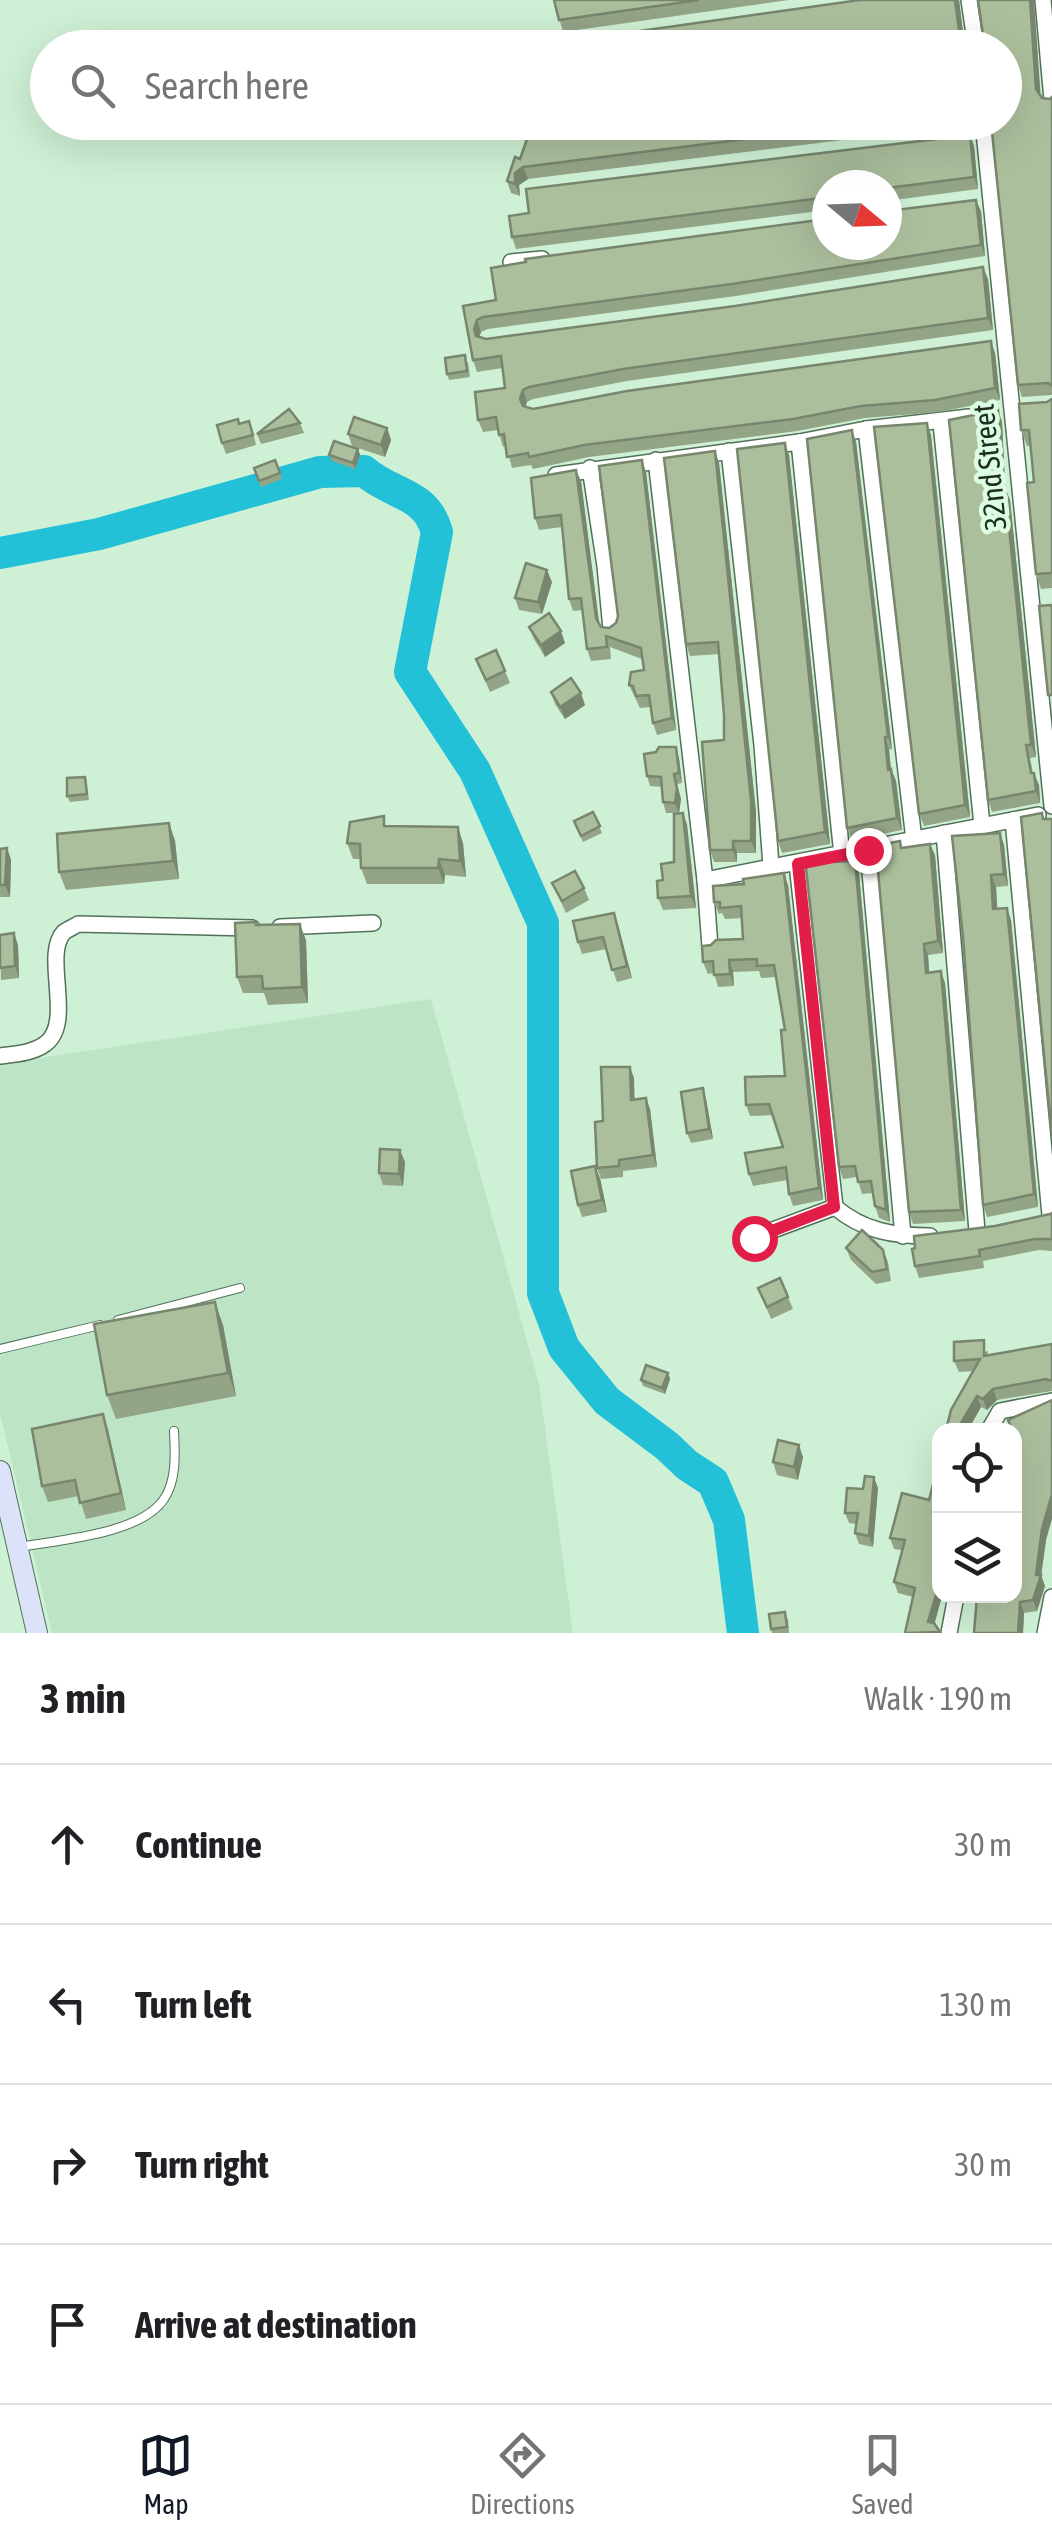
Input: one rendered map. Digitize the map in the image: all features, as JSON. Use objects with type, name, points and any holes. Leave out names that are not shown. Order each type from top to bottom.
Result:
[{"type":"street","points":[[969,0],[973,30]]},
{"type":"street","points":[[1042,0],[1052,100]]},
{"type":"street","name":"32nd Street","points":[[982,140],[980,200],[996,266],[1004,340],[1018,408],[1052,809]]},
{"type":"street","points":[[511,262],[558,257]]},
{"type":"street","points":[[977,269],[996,266]]},
{"type":"street","points":[[985,342],[1004,340]]},
{"type":"street","points":[[538,479],[590,468],[799,442],[866,429],[941,423],[1018,408]]},
{"type":"street","points":[[941,423],[982,826]]},
{"type":"street","points":[[866,429],[914,840]]},
{"type":"street","points":[[799,442],[842,854]]},
{"type":"street","points":[[729,450],[762,744],[771,866]]},
{"type":"street","points":[[656,460],[710,947]]},
{"type":"street","points":[[590,468],[610,629]]},
{"type":"street","points":[[705,880],[868,850],[1052,809]]},
{"type":"street","points":[[1013,820],[1051,1215],[1032,1219]]},
{"type":"street","points":[[944,833],[977,1231]]},
{"type":"street","points":[[868,850],[903,1236]]},
{"type":"street","points":[[798,864],[834,1207]]},
{"type":"street","points":[[1,1058],[48,1043],[56,1029],[57,947],[64,931],[78,924],[210,929],[373,924]]},
{"type":"street","points":[[834,1207],[864,1226],[903,1236],[942,1236]]},
{"type":"street","points":[[754,1238],[834,1207]]},
{"type":"street","points":[[960,1234],[996,1227]]},
{"type":"street","points":[[993,1423],[1000,1411],[1052,1401]]},
{"type":"street","points":[[0,1471],[37,1633]]},
{"type":"street","points":[[1045,1633],[1052,1597]]},
{"type":"street","points":[[949,1633],[955,1603]]},
{"type":"lane","points":[[0,1348],[240,1288]]},
{"type":"lane","points":[[20,1547],[140,1520],[164,1500],[169,1487],[174,1431]]},
{"type":"shaded area","points":[[431,999],[539,1384],[573,1633],[52,1633],[0,1413],[0,1064]]},
{"type":"building","points":[[554,0],[699,0],[559,20]]},
{"type":"building","points":[[860,0],[955,0],[959,30],[647,30]]},
{"type":"building","points":[[978,0],[1030,0],[1036,89],[1042,98],[1052,97],[1052,386],[1018,385],[993,140],[1022,140],[1022,30],[982,30]]},
{"type":"building","points":[[527,140],[738,140],[523,167],[515,173],[515,184],[507,181],[515,157],[520,159]]},
{"type":"building","points":[[929,140],[970,140],[974,177],[902,186],[902,170],[812,170],[812,199],[512,237],[509,216],[529,213],[526,189]]},
{"type":"building","points":[[976,200],[981,245],[902,257],[902,209]]},
{"type":"building","points":[[812,221],[812,260],[885,260],[483,317],[477,320],[476,336],[486,339],[735,306],[983,267],[988,318],[623,369],[529,387],[520,399],[523,406],[533,409],[627,391],[991,341],[995,388],[935,400],[861,406],[793,419],[507,457],[504,434],[499,435],[496,417],[478,420],[475,392],[505,388],[501,356],[473,360],[463,306],[496,300],[491,268],[526,262],[525,259]]},
{"type":"building","points":[[465,355],[467,371],[447,374],[445,358]]},
{"type":"building","points":[[1052,399],[1052,573],[1036,574],[1027,483],[1034,482],[1029,430],[1021,430],[1019,404]]},
{"type":"building","points":[[289,409],[300,423],[257,434]]},
{"type":"building","points":[[998,410],[1002,488],[1031,745],[1026,745],[1036,791],[988,800],[949,420]]},
{"type":"building","points":[[354,417],[387,428],[381,445],[348,434]]},
{"type":"building","points":[[238,419],[239,424],[249,421],[253,435],[222,443],[217,425]]},
{"type":"building","points":[[927,423],[965,805],[919,814],[874,427]]},
{"type":"building","points":[[852,430],[888,737],[888,770],[891,769],[897,818],[847,828],[807,439]]},
{"type":"building","points":[[334,441],[358,449],[353,463],[329,455]]},
{"type":"building","points":[[785,443],[825,832],[778,841],[737,449]]},
{"type":"building","points":[[715,451],[751,800],[751,841],[733,841],[733,850],[710,850],[702,742],[724,740],[718,642],[686,644],[664,458]]},
{"type":"building","points":[[275,460],[280,473],[259,481],[254,468]]},
{"type":"building","points":[[642,460],[672,718],[653,723],[649,695],[636,696],[629,685],[631,672],[644,670],[641,648],[606,636],[607,647],[587,649],[581,598],[569,599],[561,515],[535,518],[531,478],[576,470],[596,618],[601,627],[609,628],[618,616],[599,466]]},
{"type":"building","points":[[526,563],[547,570],[538,602],[515,598]]},
{"type":"building","points":[[1052,605],[1052,695],[1048,695],[1039,606]]},
{"type":"building","points":[[549,613],[561,631],[541,645],[529,627]]},
{"type":"building","points":[[496,650],[505,671],[486,680],[476,659]]},
{"type":"building","points":[[571,678],[581,693],[560,707],[551,692]]},
{"type":"building","points":[[659,747],[676,747],[679,773],[674,774],[675,803],[663,802],[661,777],[647,776],[644,754],[656,752]]},
{"type":"building","points":[[85,777],[87,794],[67,796],[67,778]]},
{"type":"building","points":[[593,812],[600,826],[581,836],[574,821]]},
{"type":"building","points":[[683,813],[691,896],[658,898],[657,881],[663,880],[661,864],[674,862],[674,814]]},
{"type":"building","points":[[1042,813],[1043,819],[1052,819],[1052,1137],[1021,817]]},
{"type":"building","points":[[384,816],[384,826],[458,827],[460,861],[439,859],[438,868],[361,868],[360,844],[347,843],[350,822]]},
{"type":"building","points":[[169,823],[173,861],[59,872],[57,834]]},
{"type":"building","points":[[1000,833],[1004,874],[991,875],[993,909],[1007,908],[1034,1194],[983,1205],[952,836]]},
{"type":"building","points":[[900,841],[901,848],[930,844],[938,941],[924,944],[926,973],[941,971],[961,1210],[909,1212],[877,860],[881,859],[879,845]]},
{"type":"building","points":[[7,848],[5,885],[0,885],[0,849]]},
{"type":"building","points":[[834,854],[836,862],[855,861],[886,1210],[875,1206],[871,1181],[858,1182],[855,1166],[839,1167],[805,859]]},
{"type":"building","points":[[575,871],[584,888],[562,901],[552,883]]},
{"type":"building","points":[[784,873],[819,1188],[789,1194],[786,1167],[749,1174],[745,1153],[783,1147],[769,1104],[746,1105],[745,1077],[785,1076],[781,1030],[785,1030],[774,965],[757,966],[757,959],[729,960],[730,974],[714,975],[713,961],[703,962],[702,946],[716,940],[743,939],[741,906],[720,908],[720,902],[714,902],[713,886],[744,884],[743,879]]},
{"type":"building","points":[[614,913],[627,966],[612,970],[603,937],[578,942],[573,921]]},
{"type":"building","points":[[235,923],[300,924],[302,987],[263,989],[262,976],[237,977]]},
{"type":"building","points":[[14,933],[15,966],[0,968],[0,935]]},
{"type":"building","points":[[601,1067],[630,1067],[631,1100],[646,1098],[653,1155],[619,1160],[619,1166],[597,1168],[595,1122],[603,1121]]},
{"type":"building","points":[[703,1088],[709,1129],[687,1133],[681,1092]]},
{"type":"building","points":[[380,1149],[400,1150],[399,1174],[379,1173]]},
{"type":"building","points":[[595,1166],[602,1200],[578,1205],[571,1171]]},
{"type":"building","points":[[1052,1213],[1052,1239],[979,1250],[980,1256],[915,1266],[914,1236],[995,1226]]},
{"type":"building","points":[[862,1230],[883,1250],[887,1269],[872,1272],[846,1248]]},
{"type":"building","points":[[780,1278],[788,1297],[767,1307],[758,1288]]},
{"type":"building","points":[[215,1302],[228,1373],[107,1395],[94,1324]]},
{"type":"building","points":[[984,1340],[984,1356],[1052,1344],[1052,1381],[993,1389],[983,1399],[977,1396],[961,1423],[948,1423],[980,1359],[954,1361],[954,1342]]},
{"type":"building","points":[[646,1365],[668,1373],[662,1388],[641,1380]]},
{"type":"building","points":[[1052,1400],[1052,1494],[1042,1529],[1036,1575],[1041,1575],[1033,1600],[1022,1602],[1022,1423],[1008,1420]]},
{"type":"building","points":[[103,1414],[121,1493],[80,1503],[75,1480],[42,1486],[32,1429]]},
{"type":"building","points":[[778,1440],[799,1445],[794,1467],[773,1462]]},
{"type":"building","points":[[865,1476],[874,1477],[869,1536],[855,1533],[858,1513],[845,1513],[847,1488],[863,1489]]},
{"type":"building","points":[[932,1489],[934,1603],[928,1622],[934,1623],[940,1632],[905,1633],[915,1588],[894,1582],[905,1540],[890,1538],[902,1493],[929,1500]]},
{"type":"building","points":[[976,1603],[1020,1603],[1018,1633],[974,1633]]},
{"type":"building","points":[[785,1612],[787,1627],[771,1629],[769,1614]]},
{"type":"waterway","points":[[0,553],[99,534],[320,472],[364,471],[417,502],[432,519],[437,532],[410,672],[475,771],[543,923],[543,1293],[564,1348],[607,1401],[713,1482],[729,1520],[743,1633]]},
{"type":"route","points":[[754,1238],[834,1207],[798,864],[868,850]]}]
